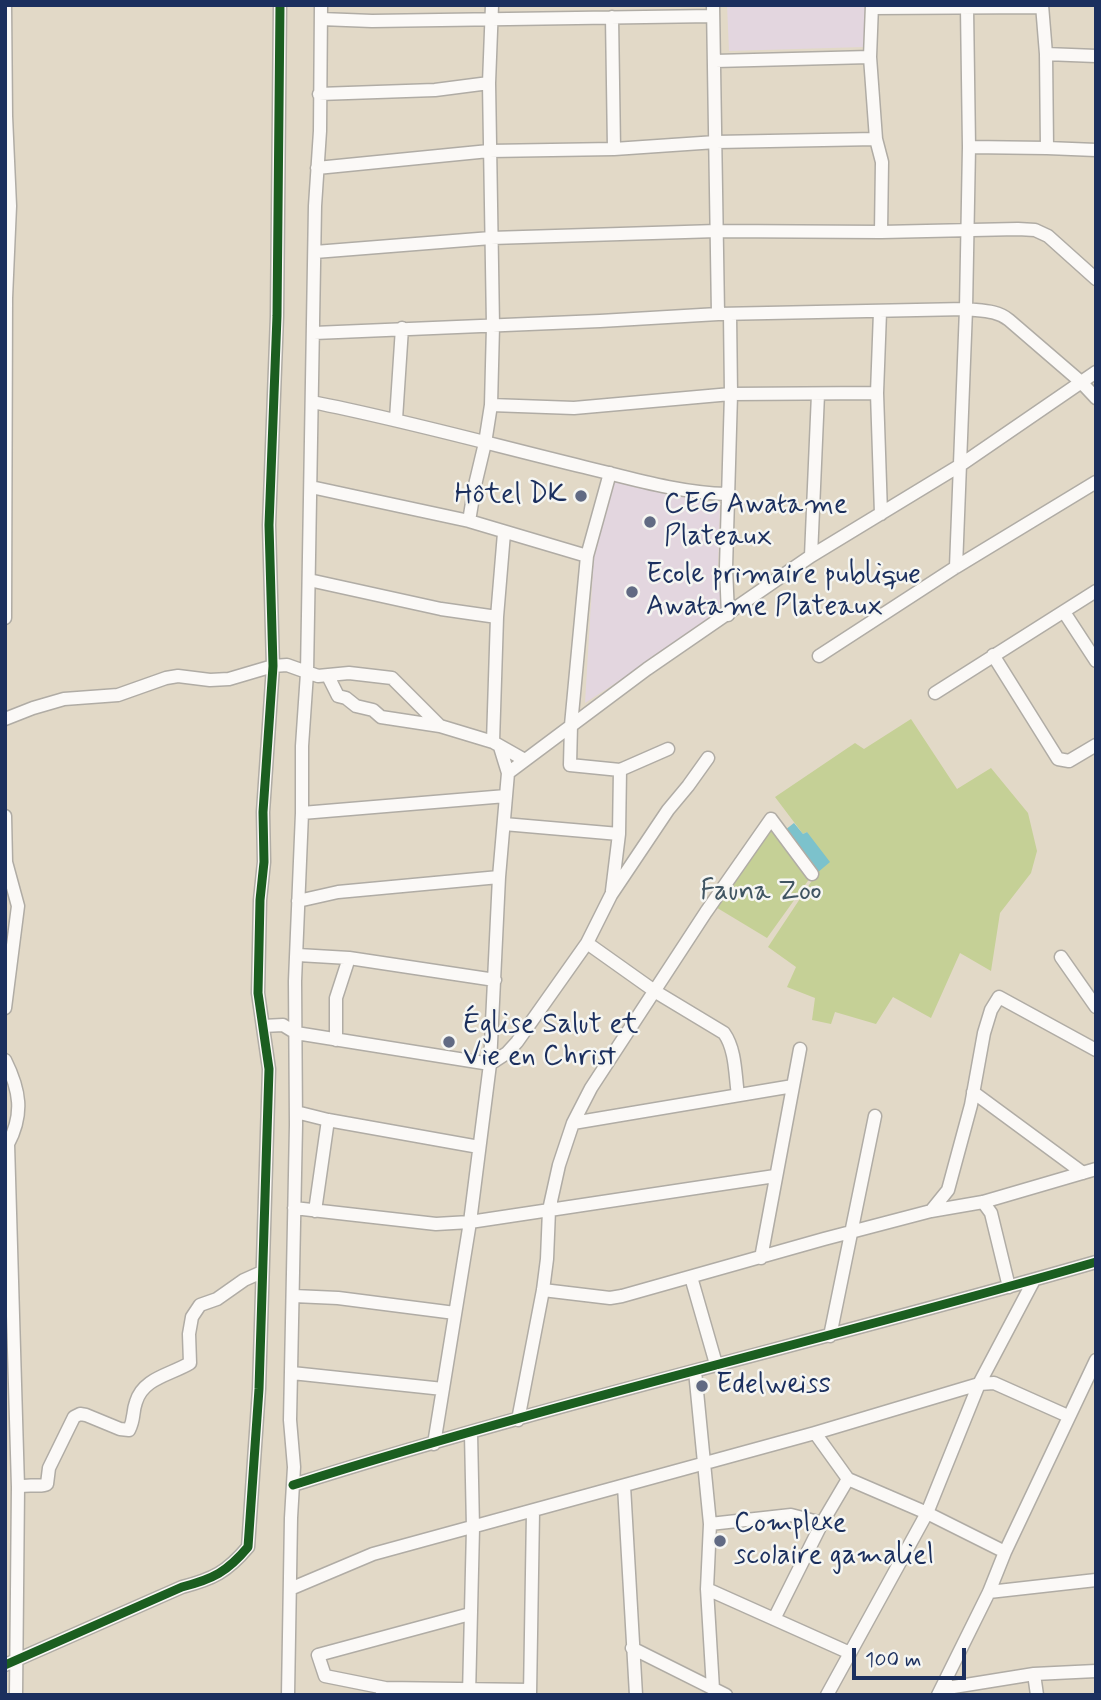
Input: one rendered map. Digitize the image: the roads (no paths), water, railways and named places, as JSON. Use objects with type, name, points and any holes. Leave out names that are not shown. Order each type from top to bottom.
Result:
[{"type":"street","points":[[5,5],[10,206],[6,298],[5,618]]},
{"type":"street","points":[[10,1663],[182,1587],[209,1580],[232,1565],[248,1548],[259,1389],[269,1069],[258,993],[260,900],[264,862],[263,812],[273,666],[269,501],[277,316],[280,5]]},
{"type":"street","points":[[288,1695],[290,1518],[293,1485],[290,1420],[296,1112],[295,981],[298,955],[302,746],[307,673],[321,5]]},
{"type":"street","points":[[881,232],[882,162],[876,139],[870,57],[872,7],[1042,6],[1046,54],[1047,148]]},
{"type":"street","points":[[956,567],[966,309],[969,147],[967,8]]},
{"type":"street","points":[[321,19],[372,22],[492,12],[612,17],[713,10],[717,231],[732,394],[727,494],[728,615]]},
{"type":"street","points":[[469,522],[491,405],[493,326],[489,83],[492,12]]},
{"type":"street","points":[[612,17],[614,149]]},
{"type":"street","points":[[1046,54],[1096,56]]},
{"type":"street","points":[[715,61],[870,57]]},
{"type":"street","points":[[319,93],[435,90],[489,83]]},
{"type":"street","points":[[317,168],[489,151],[876,139]]},
{"type":"street","points":[[969,147],[1095,149]]},
{"type":"street","points":[[315,252],[491,238],[717,231],[1035,230],[1048,236],[1096,279]]},
{"type":"street","points":[[314,333],[724,314],[966,309],[1002,314],[1096,398]]},
{"type":"street","points":[[880,312],[877,393],[881,514]]},
{"type":"street","points":[[396,419],[402,328]]},
{"type":"street","points":[[508,773],[523,759],[647,669],[811,556],[958,466],[1096,372]]},
{"type":"street","points":[[491,405],[602,406],[732,394],[877,393]]},
{"type":"street","points":[[811,556],[818,394]]},
{"type":"street","points":[[312,402],[396,419],[485,443],[704,494],[727,494]]},
{"type":"street","points":[[610,473],[587,556],[570,725],[570,765],[620,770],[668,749]]},
{"type":"street","points":[[311,487],[469,522],[587,556]]},
{"type":"street","points":[[819,656],[956,567],[1093,489]]},
{"type":"street","points":[[434,1444],[470,1222],[490,1064],[499,877],[508,773],[497,745],[497,617],[504,533]]},
{"type":"street","points":[[309,580],[441,609],[497,617]]},
{"type":"street","points":[[935,693],[1096,591]]},
{"type":"street","points":[[1065,611],[1096,661]]},
{"type":"street","points":[[993,655],[1058,759],[1069,761],[1096,745]]},
{"type":"street","points":[[5,719],[64,699],[118,695],[166,678],[178,676],[210,680],[229,679],[273,666],[287,665],[307,673],[328,676],[349,673],[392,678],[440,726]]},
{"type":"street","points":[[328,676],[338,696],[346,698],[356,706],[373,710],[381,717],[440,726],[497,745],[523,759]]},
{"type":"street","points":[[263,1026],[283,1025],[296,1033],[490,1064],[507,1053],[517,1042],[587,943],[611,895],[668,810],[708,758]]},
{"type":"street","points":[[611,895],[620,834],[620,770]]},
{"type":"street","points":[[302,813],[506,796]]},
{"type":"street","points":[[5,816],[6,862],[18,906],[9,950],[5,1008]]},
{"type":"street","points":[[518,1420],[543,1290],[549,1210],[559,1165],[573,1123],[592,1088],[706,912],[771,819],[812,874]]},
{"type":"street","points":[[505,824],[620,834]]},
{"type":"street","points":[[298,901],[338,892],[499,877]]},
{"type":"street","points":[[587,943],[656,992],[724,1033],[732,1051],[738,1095]]},
{"type":"street","points":[[298,955],[349,958],[495,980]]},
{"type":"street","points":[[1060,957],[1096,1007]]},
{"type":"street","points":[[336,1040],[336,998],[349,958]]},
{"type":"street","points":[[931,1212],[948,1190],[990,1010],[999,997],[1096,1050]]},
{"type":"street","points":[[761,1258],[800,1049]]},
{"type":"street","points":[[5,1060],[17,1084],[18,1126],[7,1143],[9,1292],[18,1487],[10,1663],[16,1695]]},
{"type":"street","points":[[573,1123],[793,1086]]},
{"type":"street","points":[[973,1092],[1089,1171]]},
{"type":"street","points":[[296,1112],[479,1147]]},
{"type":"street","points":[[830,1336],[875,1116]]},
{"type":"street","points":[[315,1211],[328,1120]]},
{"type":"street","points":[[543,1290],[610,1298],[824,1239],[983,1202],[1089,1171]]},
{"type":"street","points":[[294,1208],[436,1224],[470,1222],[775,1176]]},
{"type":"street","points":[[983,1202],[991,1213],[1009,1287]]},
{"type":"street","points":[[824,1239],[836,1247],[845,1260]]},
{"type":"street","points":[[293,1485],[716,1364],[830,1336],[1096,1262]]},
{"type":"street","points":[[18,1487],[29,1484],[43,1487],[47,1484],[49,1468],[74,1417],[80,1413],[129,1430],[135,1419],[135,1404],[142,1390],[151,1381],[190,1363],[189,1334],[192,1317],[200,1305],[216,1299],[262,1272]]},
{"type":"street","points":[[691,1277],[716,1364]]},
{"type":"street","points":[[827,1695],[927,1513],[979,1384],[1034,1280]]},
{"type":"street","points":[[293,1296],[338,1298],[455,1313]]},
{"type":"street","points":[[940,1692],[1096,1360]]},
{"type":"street","points":[[695,1371],[710,1524],[707,1589],[713,1689]]},
{"type":"street","points":[[292,1373],[443,1390]]},
{"type":"street","points":[[290,1589],[373,1554],[815,1433],[979,1384],[994,1383],[1069,1416]]},
{"type":"street","points":[[1080,1392],[1096,1387]]},
{"type":"street","points":[[469,1692],[473,1528],[471,1433]]},
{"type":"street","points":[[815,1433],[848,1479],[927,1513],[1005,1552]]},
{"type":"street","points":[[774,1619],[822,1523],[848,1479]]},
{"type":"street","points":[[624,1486],[636,1695]]},
{"type":"street","points":[[470,1614],[318,1655],[325,1676],[384,1692],[530,1692],[533,1512]]},
{"type":"street","points":[[710,1524],[791,1515],[822,1523]]},
{"type":"street","points":[[989,1592],[1096,1580]]},
{"type":"street","points":[[707,1589],[850,1653]]},
{"type":"street","points":[[632,1648],[726,1695]]},
{"type":"street","points":[[940,1692],[1034,1674],[1096,1671]]},
{"type":"street","points":[[1034,1674],[1037,1695]]},
{"type":"water","points":[[794,823],[803,834],[807,832],[830,862],[817,873],[785,830]]},
{"type":"place","name":"Hôtel DK","points":[[581,496]]},
{"type":"place","name":"CEG Awatame Plateaux","points":[[650,522]]},
{"type":"place","name":"Ecole primaire publique Awatame Plateaux","points":[[632,592]]},
{"type":"place","name":"Église Salut et Vie en Christ","points":[[449,1042]]},
{"type":"place","name":"Edelweiss","points":[[702,1386]]},
{"type":"place","name":"Complexe scolaire gamaliel","points":[[720,1541]]},
{"type":"park label","name":"Fauna Zoo","points":[[761,893]]}]
